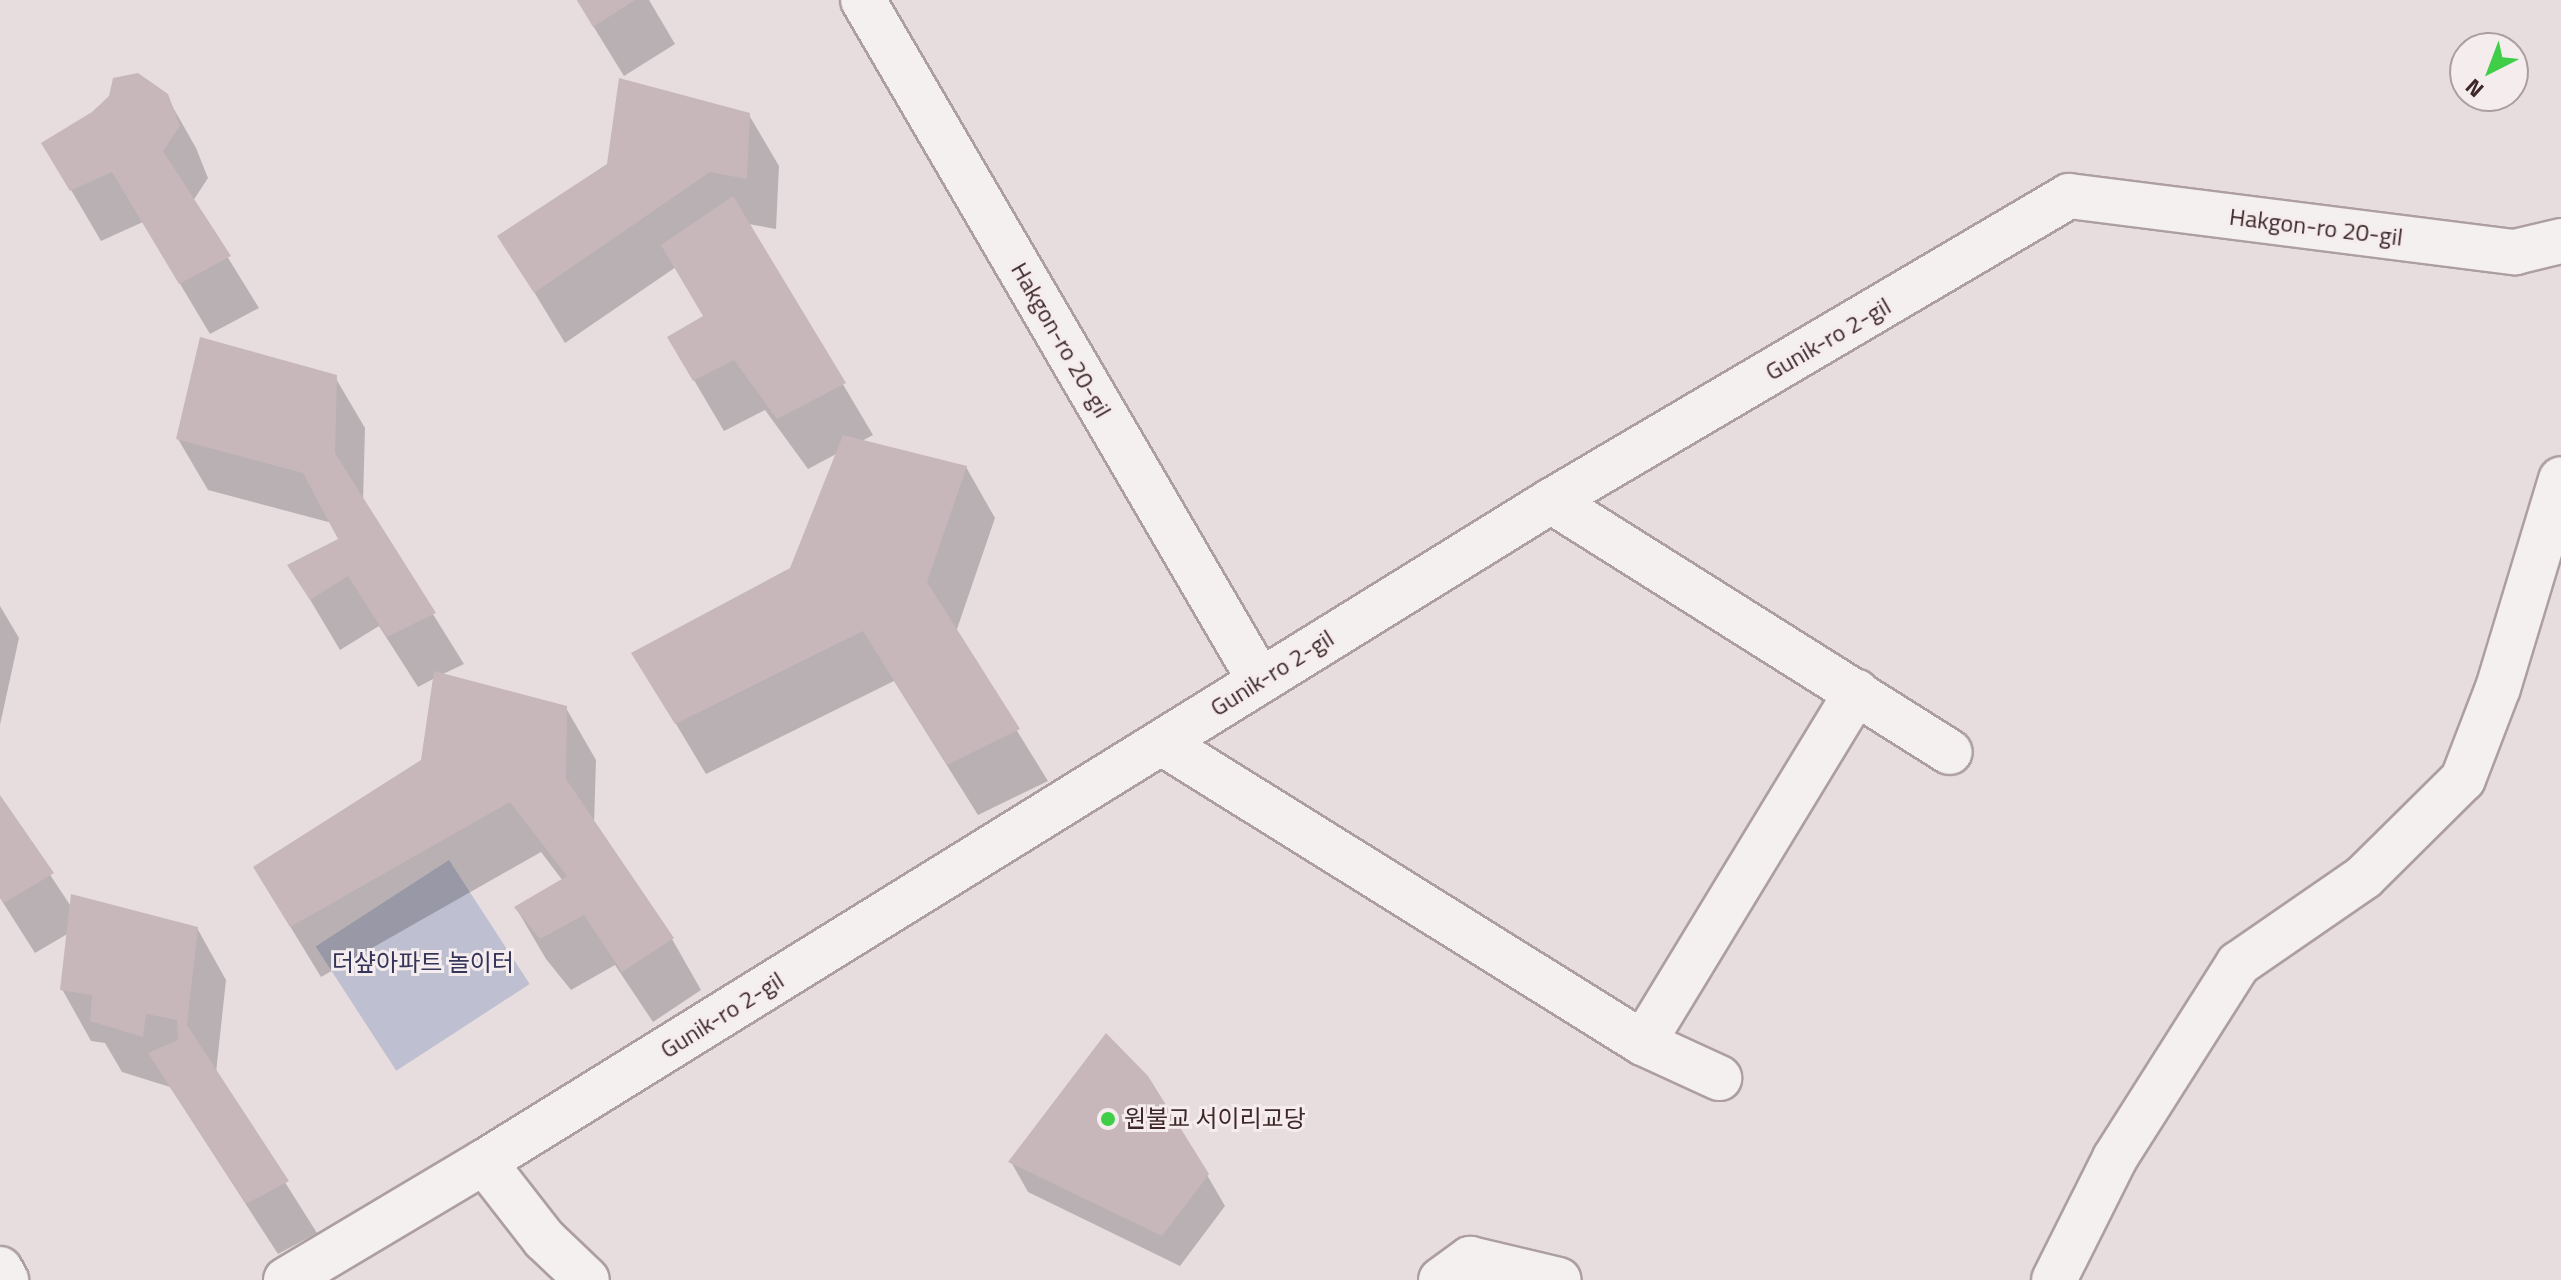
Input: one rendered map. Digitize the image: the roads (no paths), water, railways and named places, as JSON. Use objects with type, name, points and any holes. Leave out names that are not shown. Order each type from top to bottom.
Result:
[{"type":"street","name":"Hakgon-ro 20-gil","points":[[863,0],[1259,679]]},
{"type":"street","name":"Hakgon-ro 20-gil","points":[[2069,196],[2515,252],[2561,241]]},
{"type":"street","name":"Gunik-ro 2-gil","points":[[286,1280],[484,1162],[1162,743],[1259,679],[1551,501],[2069,196]]},
{"type":"street","points":[[2054,1280],[2115,1158],[2238,964],[2364,877],[2463,779],[2498,688],[2561,479]]},
{"type":"street","points":[[1551,501],[1950,752]]},
{"type":"street","points":[[1643,1043],[1856,692]]},
{"type":"street","points":[[1162,743],[1643,1043],[1719,1078]]},
{"type":"street","points":[[484,1162],[544,1239],[587,1280]]},
{"type":"street","points":[[1441,1280],[1470,1259],[1559,1280]]},
{"type":"street","points":[[0,1269],[6,1280]]},
{"type":"place","name":"원불교 서이리교당","points":[[1108,1119]]},
{"type":"park label","name":"더샾아파트 놀이터","points":[[423,963]]}]
